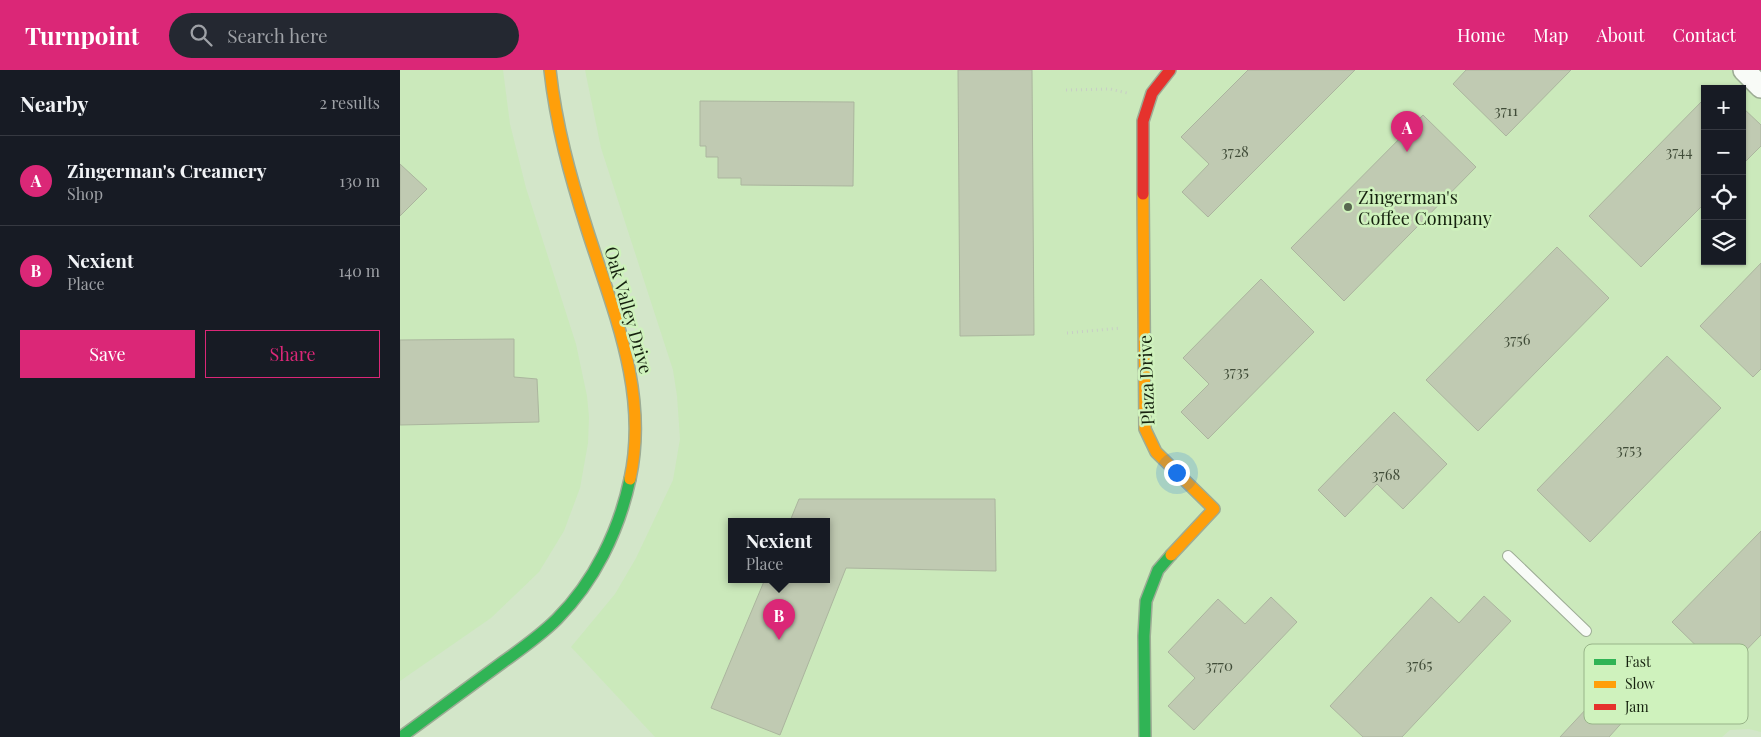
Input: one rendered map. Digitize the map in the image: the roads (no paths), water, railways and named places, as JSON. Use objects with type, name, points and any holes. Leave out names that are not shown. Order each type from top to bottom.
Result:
[{"type":"street","name":"Oak Valley Drive","points":[[401,737],[531,642],[563,612],[590,579],[604,554],[620,516],[631,476],[636,441],[636,407],[631,375],[625,347],[587,230],[561,138],[552,93],[550,70]]},
{"type":"street","name":"Plaza Drive","points":[[1145,737],[1144,636],[1146,601],[1158,570],[1183,540],[1214,509],[1156,452],[1145,429],[1143,121],[1148,98],[1158,82],[1170,70]]},
{"type":"street","points":[[1744,70],[1761,86]]},
{"type":"lane","points":[[1508,556],[1586,631]]},
{"type":"place","name":"Zingerman's Creamery","points":[[1407,152]]},
{"type":"place","name":"Zingerman's Coffee Company","points":[[1348,207]]},
{"type":"place","name":"Nexient","points":[[779,640]]}]
